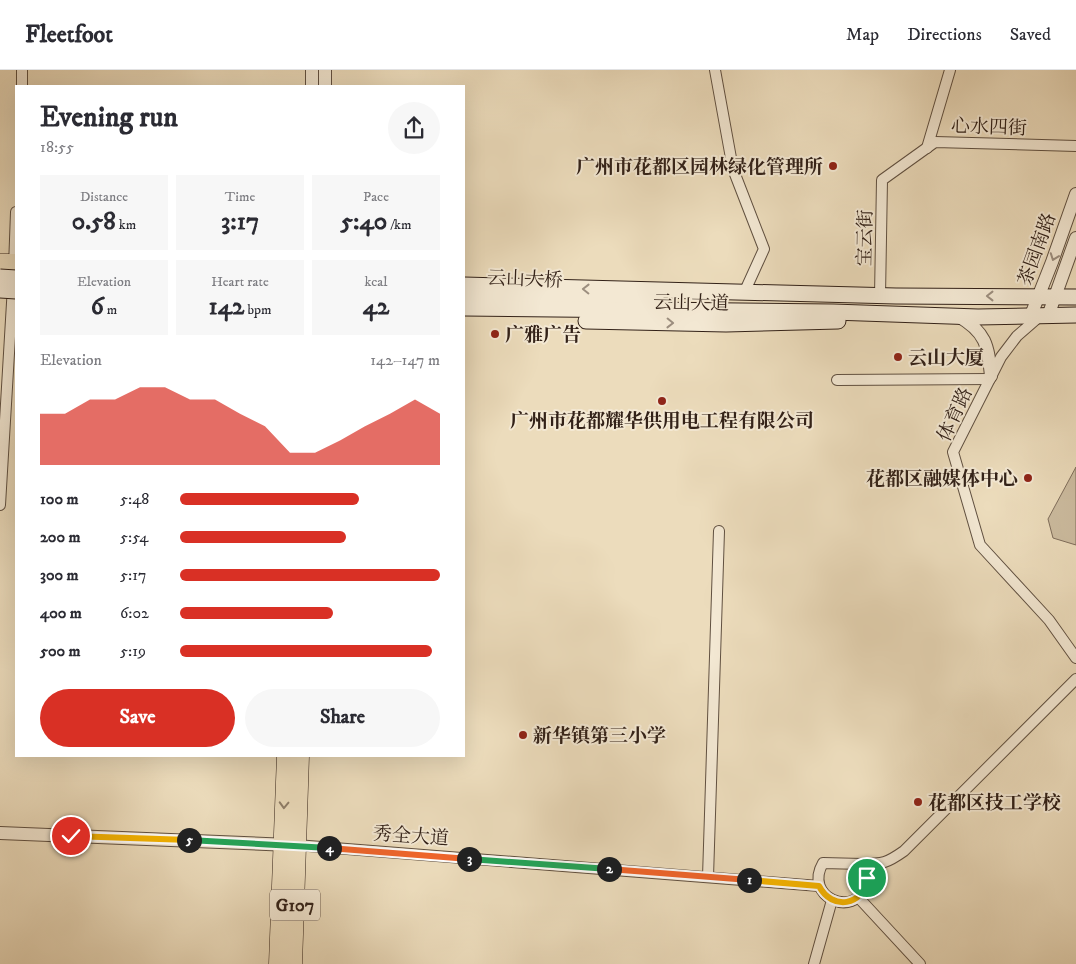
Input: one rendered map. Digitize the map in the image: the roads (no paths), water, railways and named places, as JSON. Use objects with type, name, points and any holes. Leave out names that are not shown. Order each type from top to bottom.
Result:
[{"type":"highway","name":"G107","points":[[286,757],[293,964]]},
{"type":"highway","name":"G107","points":[[278,964],[300,757]]},
{"type":"main road","points":[[0,277],[10,268]]},
{"type":"main road","points":[[0,283],[10,293]]},
{"type":"main road","name":"云山大道","points":[[465,285],[880,296],[1076,297]]},
{"type":"main road","name":"云山大桥","points":[[465,296],[584,305]]},
{"type":"main road","name":"云山大道","points":[[584,305],[896,296]]},
{"type":"main road","name":"云山大道","points":[[584,305],[917,316],[1076,315]]},
{"type":"main road","name":"云山大桥","points":[[465,308],[584,305]]},
{"type":"main road","name":"云山大道","points":[[465,315],[610,322],[726,324],[832,322],[917,316]]},
{"type":"street","points":[[22,70],[22,85]]},
{"type":"street","points":[[312,70],[312,85]]},
{"type":"street","points":[[325,70],[325,85]]},
{"type":"street","points":[[714,70],[733,169],[764,249],[744,293]]},
{"type":"street","points":[[927,148],[950,70]]},
{"type":"street","name":"心水四街","points":[[882,180],[935,142],[1076,146]]},
{"type":"street","name":"宝云街","points":[[880,296],[882,180]]},
{"type":"street","name":"茶园南路","points":[[1040,316],[1039,296],[1076,194]]},
{"type":"street","points":[[0,505],[10,268],[15,221]]},
{"type":"street","points":[[1074,243],[1076,263]]},
{"type":"street","name":"茶园南路","points":[[1040,316],[1055,297],[1074,243]]},
{"type":"street","points":[[837,380],[990,378],[989,358],[982,334],[972,324],[958,316]]},
{"type":"street","name":"体育路","points":[[1040,316],[1017,336],[1001,357],[954,452],[980,545],[1049,620],[1076,658]]},
{"type":"street","points":[[708,877],[719,531]]},
{"type":"street","points":[[862,864],[866,871],[867,884],[864,891],[858,897],[846,902],[832,900],[826,896],[819,886],[818,875],[823,863],[878,864],[890,861],[904,851],[1076,679]]},
{"type":"street","name":"秀全大道","points":[[0,833],[290,845],[819,886]]},
{"type":"street","points":[[858,897],[920,964]]},
{"type":"street","points":[[814,964],[832,900]]},
{"type":"place","name":"广州市花都区园林绿化管理所","points":[[833,166]]},
{"type":"place","name":"广雅广告","points":[[495,334]]},
{"type":"place","name":"云山大厦","points":[[898,357]]},
{"type":"place","name":"广州市花都耀华供用电工程有限公司","points":[[662,401]]},
{"type":"place","name":"花都区融媒体中心","points":[[1028,478]]},
{"type":"place","name":"新华镇第三小学","points":[[523,735]]},
{"type":"place","name":"花都区技工学校","points":[[918,802]]}]
